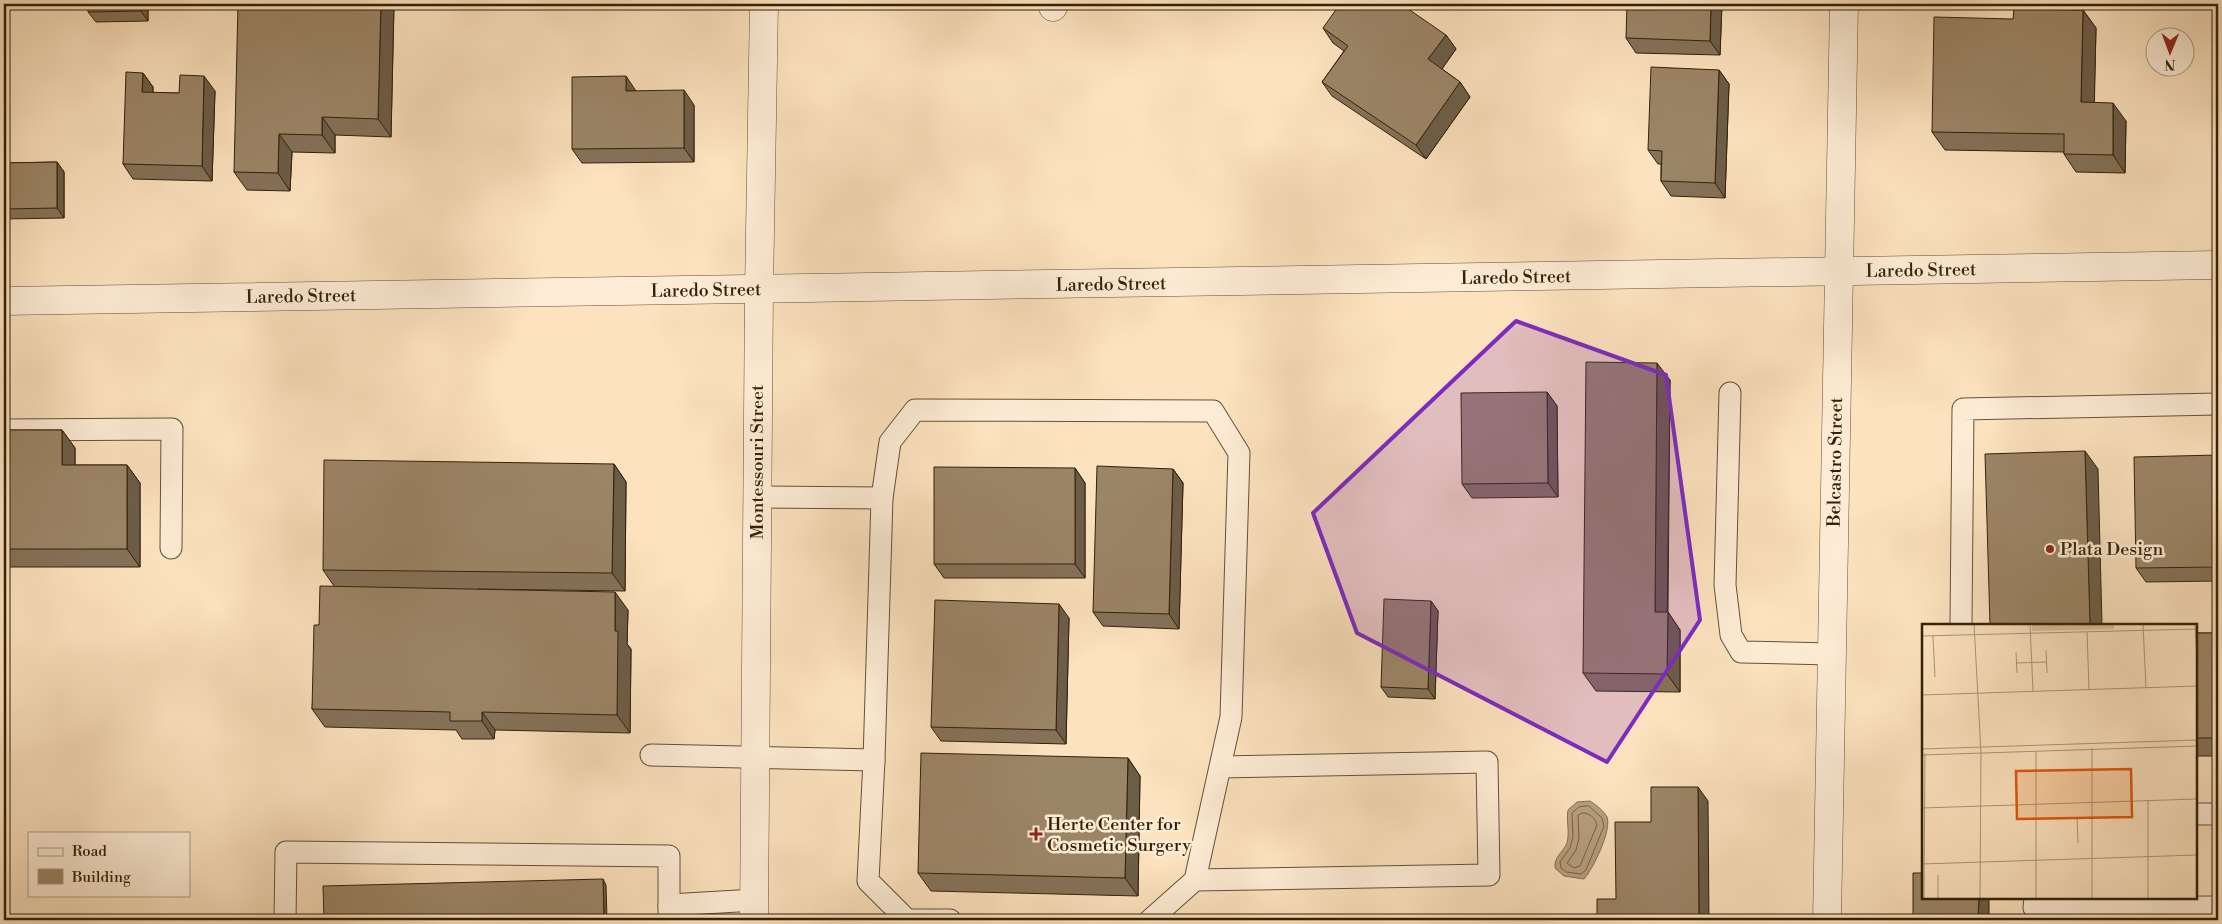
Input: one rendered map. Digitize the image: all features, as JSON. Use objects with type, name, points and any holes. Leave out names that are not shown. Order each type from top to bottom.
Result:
[{"type":"street","name":"Montessouri Street","points":[[754,910],[758,290],[764,4]]},
{"type":"street","name":"Belcastro Street","points":[[1827,920],[1844,4]]},
{"type":"street","name":"Laredo Street","points":[[4,301],[2218,265]]},
{"type":"lane","points":[[1730,393],[1725,585],[1731,635],[1741,652],[1831,654]]},
{"type":"lane","points":[[1961,624],[1964,409],[2218,404]]},
{"type":"lane","points":[[950,920],[907,920],[868,881],[874,760],[882,498],[890,442],[916,410],[1213,411],[1240,453],[1232,717],[1195,880],[1150,920]]},
{"type":"lane","points":[[4,430],[172,429],[171,548]]},
{"type":"lane","points":[[757,498],[882,498]]},
{"type":"lane","points":[[651,755],[874,760]]},
{"type":"lane","points":[[1195,880],[1489,875],[1487,762],[1221,767]]},
{"type":"lane","points":[[2197,814],[2218,814]]},
{"type":"lane","points":[[285,920],[286,852],[669,856],[669,913],[754,910]]},
{"type":"lane","points":[[2035,899],[2034,908],[2218,907]]},
{"type":"highlighted area","points":[[1516,321],[1666,375],[1700,620],[1607,762],[1357,633],[1313,513]]},
{"type":"water","points":[[1590,801],[1602,810],[1607,817],[1607,831],[1604,840],[1597,858],[1584,879],[1564,876],[1555,868],[1555,864],[1557,857],[1567,843],[1568,810],[1577,802]]},
{"type":"building","points":[[88,4],[141,4],[141,11],[88,12]]},
{"type":"building","points":[[238,4],[381,4],[378,119],[322,117],[322,135],[279,134],[278,173],[234,172]]},
{"type":"building","points":[[1340,4],[1374,4],[1379,7],[1382,4],[1401,4],[1446,35],[1428,59],[1460,82],[1416,145],[1322,82],[1348,46],[1323,28]]},
{"type":"building","points":[[1627,4],[1711,4],[1710,41],[1626,38]]},
{"type":"building","points":[[2014,9],[2083,10],[2081,102],[2113,103],[2113,155],[2064,154],[2064,134],[1932,132],[1934,17],[2013,19]]},
{"type":"building","points":[[1651,67],[1719,70],[1715,183],[1661,181],[1662,151],[1648,150]]},
{"type":"building","points":[[126,72],[143,73],[142,92],[179,93],[180,75],[204,76],[202,166],[123,164]]},
{"type":"building","points":[[626,76],[626,91],[684,90],[684,148],[572,149],[572,77]]},
{"type":"building","points":[[57,162],[57,208],[4,209],[4,163]]},
{"type":"building","points":[[1586,362],[1657,363],[1655,612],[1668,612],[1667,674],[1583,673]]},
{"type":"building","points":[[1547,392],[1548,483],[1462,484],[1461,393]]},
{"type":"building","points":[[4,430],[62,430],[62,465],[127,465],[127,549],[4,549]]},
{"type":"building","name":"Plata Design","points":[[2085,451],[2090,624],[1990,624],[1985,454]]},
{"type":"building","points":[[2218,455],[2218,567],[2136,568],[2134,457]]},
{"type":"building","points":[[324,460],[614,464],[612,573],[323,570]]},
{"type":"building","points":[[1097,466],[1173,469],[1169,614],[1093,612]]},
{"type":"building","points":[[934,467],[1075,468],[1075,564],[934,564]]},
{"type":"building","points":[[320,586],[615,592],[615,631],[618,631],[617,715],[482,712],[482,721],[450,721],[450,712],[312,709],[314,625],[319,625]]},
{"type":"building","points":[[1384,599],[1431,601],[1428,689],[1381,687]]},
{"type":"building","points":[[935,600],[1059,604],[1056,730],[931,727]]},
{"type":"building","points":[[2197,633],[2218,633],[2218,738],[2197,738]]},
{"type":"building","name":"Herte Center for Cosmetic Surgery","points":[[921,753],[1128,758],[1125,878],[918,873]]},
{"type":"building","points":[[1651,787],[1698,787],[1699,920],[1597,920],[1597,899],[1616,899],[1615,822],[1651,822]]},
{"type":"building","points":[[1913,873],[1922,873],[1922,899],[1979,899],[1978,920],[1913,920]]},
{"type":"building","points":[[603,879],[604,920],[324,920],[323,886]]},
{"type":"place","name":"Plata Design","points":[[2050,549]]},
{"type":"place","name":"Herte Center for Cosmetic Surgery","points":[[1036,834]]}]
